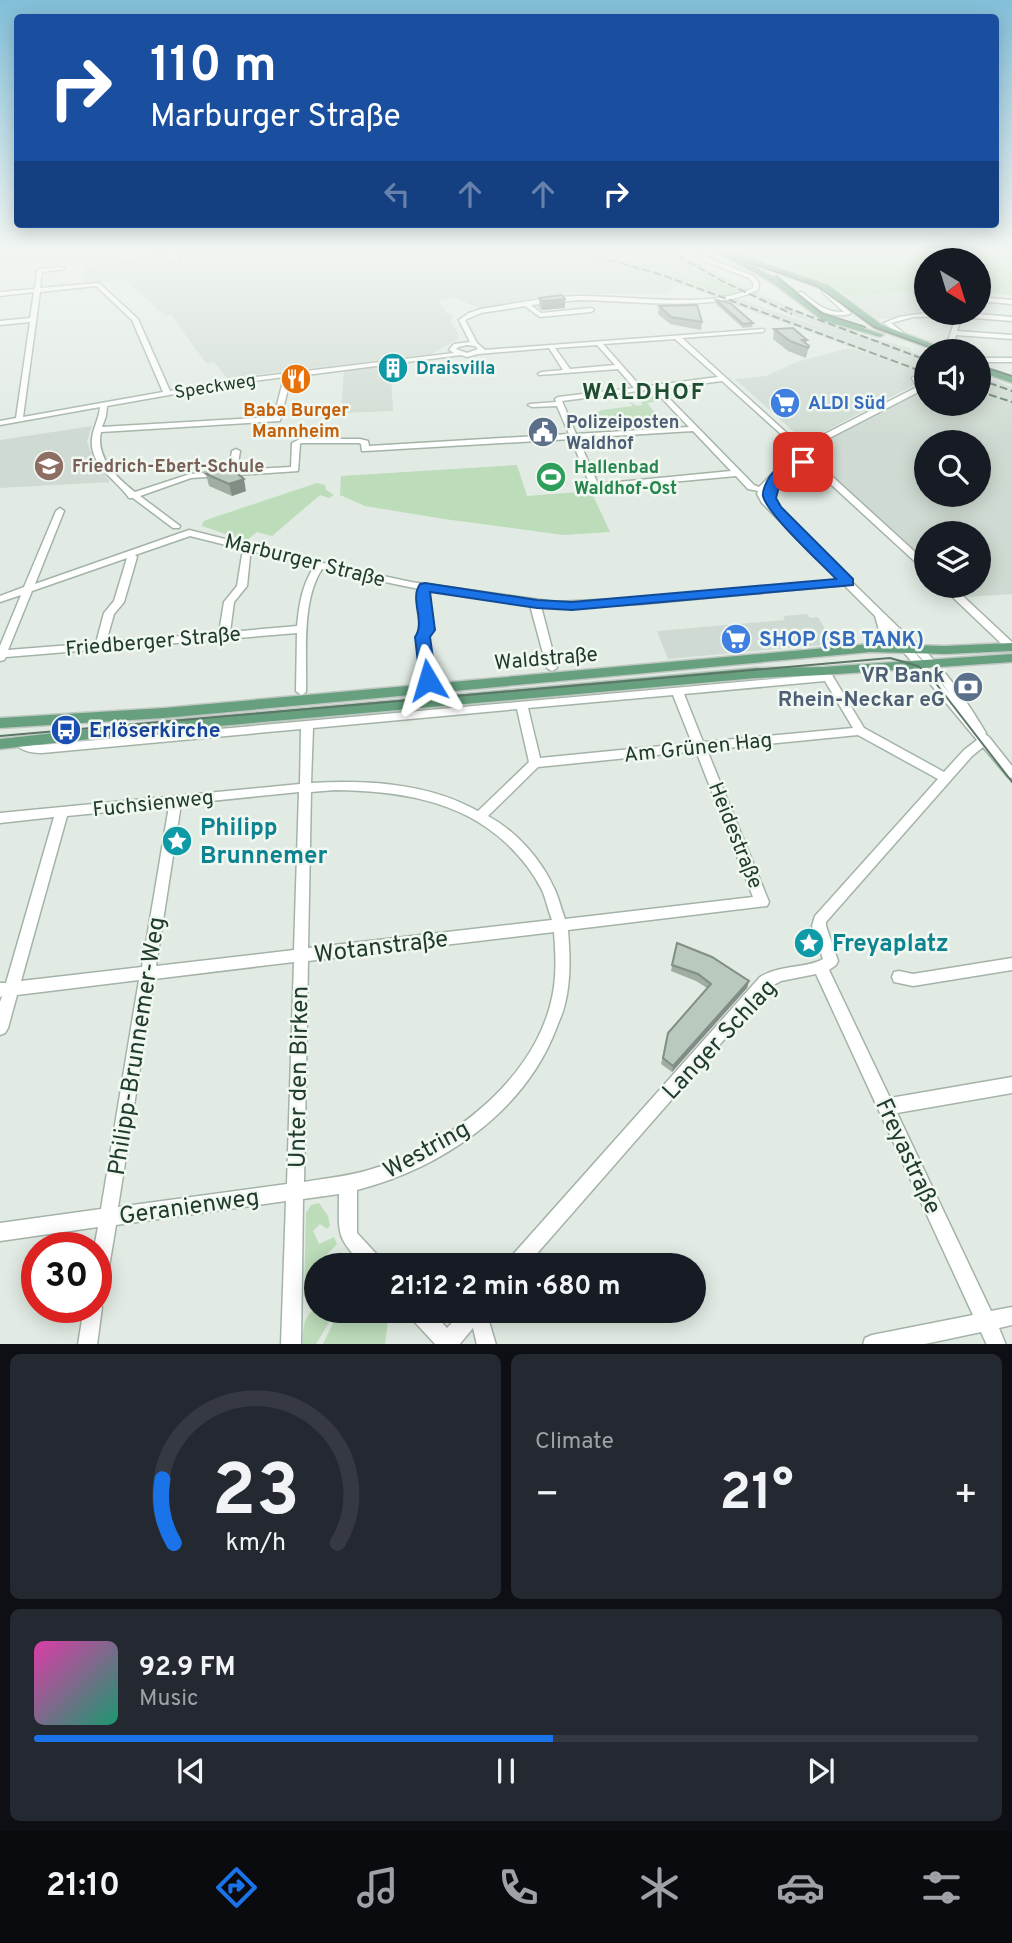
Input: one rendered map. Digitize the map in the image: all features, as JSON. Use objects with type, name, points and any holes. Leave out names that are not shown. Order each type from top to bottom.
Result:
[{"type":"main road","points":[[819,313],[825,318],[914,344]]},
{"type":"main road","points":[[860,313],[870,322],[914,340]]},
{"type":"main road","points":[[991,373],[1012,380]]},
{"type":"main road","name":"Waldstraße","points":[[0,744],[756,673],[823,671],[1012,647]]},
{"type":"main road","name":"Waldstraße","points":[[0,723],[164,713],[883,648],[920,657],[1012,657]]},
{"type":"street","points":[[19,420],[34,313]]},
{"type":"street","points":[[128,313],[135,319],[167,393]]},
{"type":"street","points":[[474,344],[462,321],[466,316],[482,313]]},
{"type":"street","points":[[537,313],[540,315],[564,313]]},
{"type":"street","points":[[829,313],[838,315],[848,313]]},
{"type":"street","points":[[991,317],[1012,319]]},
{"type":"street","points":[[904,335],[888,326],[891,320],[914,318]]},
{"type":"street","points":[[0,323],[33,320]]},
{"type":"street","points":[[952,339],[956,326]]},
{"type":"street","name":"Speckweg","points":[[0,423],[167,393],[288,375],[431,359],[455,352],[499,351],[762,330]]},
{"type":"street","points":[[464,344],[470,333]]},
{"type":"street","points":[[954,333],[1012,337]]},
{"type":"street","points":[[677,337],[914,556]]},
{"type":"street","points":[[599,343],[639,389]]},
{"type":"street","name":"Speckweg","points":[[455,352],[456,345],[464,344],[474,344],[480,350]]},
{"type":"street","points":[[550,346],[568,372]]},
{"type":"street","points":[[1005,366],[1012,360]]},
{"type":"street","points":[[541,374],[620,367]]},
{"type":"street","points":[[97,430],[277,419],[288,375]]},
{"type":"street","points":[[532,405],[658,390],[722,379]]},
{"type":"street","points":[[559,403],[639,389],[658,390],[751,487],[764,490]]},
{"type":"street","points":[[914,391],[798,449],[764,490],[765,501],[776,509],[920,657],[961,715],[982,736],[1012,774]]},
{"type":"street","points":[[559,403],[595,487],[737,472]]},
{"type":"street","points":[[0,601],[128,553],[178,530],[132,496],[107,468],[95,441],[104,412],[103,405]]},
{"type":"street","points":[[132,496],[190,476],[295,469],[296,443],[300,441],[360,441],[365,443],[365,449],[368,449],[696,429]]},
{"type":"street","points":[[233,473],[236,452]]},
{"type":"street","points":[[787,464],[803,462],[814,465]]},
{"type":"street","points":[[1,656],[60,511]]},
{"type":"street","name":"Marburger Straße","points":[[178,530],[319,566],[425,587],[537,604],[597,604],[848,582]]},
{"type":"street","points":[[224,636],[229,602],[243,586],[246,555],[253,549]]},
{"type":"street","points":[[100,646],[109,613],[119,602],[132,557],[128,553]]},
{"type":"street","points":[[301,691],[303,629],[308,591],[319,566]]},
{"type":"street","points":[[425,587],[422,592],[427,630],[423,637],[428,680]]},
{"type":"street","points":[[959,598],[1012,647]]},
{"type":"street","points":[[0,601],[23,601]]},
{"type":"street","points":[[537,604],[552,668]]},
{"type":"street","points":[[880,615],[887,640],[883,648]]},
{"type":"street","name":"Friedberger Straße","points":[[1,656],[303,629]]},
{"type":"street","name":"Waldstraße","points":[[19,742],[32,749],[42,749],[828,677],[860,731]]},
{"type":"street","name":"Heidestraße","points":[[677,691],[762,902]]},
{"type":"street","points":[[481,816],[535,763],[522,705]]},
{"type":"street","name":"Unter den Birken","points":[[291,1344],[307,725]]},
{"type":"street","points":[[860,731],[945,778]]},
{"type":"street","name":"Am Grünen Hag","points":[[535,763],[860,731]]},
{"type":"street","points":[[820,967],[831,961],[819,926],[820,919],[982,736]]},
{"type":"street","name":"Westring","points":[[295,1191],[373,1179],[418,1160],[456,1138],[489,1112],[518,1082],[534,1059],[557,1004],[564,974],[561,925],[550,890],[534,864],[501,830],[481,816],[420,793],[368,786],[306,788]]},
{"type":"street","name":"Fuchsienweg","points":[[0,818],[306,788]]},
{"type":"street","name":"Philipp-Brunnemer-Weg","points":[[106,1232],[176,800]]},
{"type":"street","points":[[0,1028],[6,989],[62,812]]},
{"type":"street","name":"Wotanstraße","points":[[6,989],[762,902]]},
{"type":"street","points":[[899,978],[913,979],[1012,964]]},
{"type":"street","name":"Freyastraße","points":[[820,967],[997,1344]]},
{"type":"street","name":"Langer Schlag","points":[[526,1253],[765,982],[780,973],[820,967]]},
{"type":"street","points":[[886,1107],[1012,1085]]},
{"type":"street","points":[[348,1184],[348,1233],[363,1253]]},
{"type":"street","name":"Geranienweg","points":[[0,1231],[295,1191]]},
{"type":"street","points":[[877,1344],[1012,1316]]},
{"type":"street","points":[[87,1344],[90,1323]]},
{"type":"street","points":[[429,1323],[448,1343],[466,1323]]},
{"type":"street","points":[[480,1323],[487,1344]]},
{"type":"shaded area","points":[[162,313],[448,313],[453,315],[451,322],[459,335],[458,339],[432,354],[227,378],[214,362],[206,363],[171,315],[166,316]]},
{"type":"shaded area","points":[[757,313],[779,313],[829,330],[787,313],[801,313],[865,336],[910,348],[914,353],[914,375],[910,377],[914,385],[812,438],[803,440],[735,379],[766,376],[799,361],[850,348],[875,356]]},
{"type":"shaded area","points":[[868,313],[914,313],[914,316],[879,319]]},
{"type":"shaded area","points":[[386,365],[391,376],[393,411],[341,413],[344,370]]},
{"type":"shaded area","points":[[991,380],[1012,387],[1012,594],[991,595],[991,521],[914,521],[914,549],[806,452],[914,394],[914,416],[991,416]]},
{"type":"shaded area","name":"Friedrich-Ebert-Schule","points":[[92,426],[87,441],[92,456],[110,482],[0,488],[0,440]]},
{"type":"shaded area","points":[[807,614],[810,618],[818,617],[834,644],[668,659],[657,631],[785,620],[783,616]]},
{"type":"green space","points":[[656,396],[660,401],[647,403],[655,413],[651,420],[605,426],[609,432],[601,433],[598,427],[592,426],[599,424],[592,415],[602,410],[633,406],[629,401],[637,406],[643,405],[638,398]]},
{"type":"green space","points":[[517,465],[527,496],[591,491],[610,532],[563,535],[444,519],[365,506],[340,495],[341,476]]},
{"type":"green space","points":[[798,466],[809,466],[828,484],[776,491]]},
{"type":"green space","points":[[317,483],[325,485],[326,490],[334,495],[329,498],[320,495],[272,536],[257,532],[246,541],[202,526],[206,520]]},
{"type":"green space","points":[[825,675],[47,746],[29,745],[761,677]]},
{"type":"green space","points":[[319,1203],[328,1216],[330,1226],[327,1229],[320,1224],[313,1231],[319,1244],[334,1237],[337,1244],[328,1253],[305,1253],[306,1213],[311,1205]]},
{"type":"green space","points":[[305,1323],[329,1323],[316,1344],[303,1344]]},
{"type":"green space","points":[[333,1323],[388,1323],[385,1344],[323,1344]]},
{"type":"building","points":[[666,313],[699,313],[702,322],[671,317]]},
{"type":"building","points":[[730,313],[741,313],[753,323],[743,324]]},
{"type":"building","points":[[793,328],[807,340],[802,340],[808,348],[790,341],[774,329]]},
{"type":"building","points":[[229,467],[244,479],[229,484],[206,474]]},
{"type":"building","points":[[677,943],[712,957],[749,981],[673,1066],[663,1058],[668,1033],[711,984],[698,974],[672,965]]},
{"type":"tram line","points":[[821,313],[865,327]]},
{"type":"tram line","points":[[854,313],[874,327],[914,341]]},
{"type":"tram line","points":[[991,369],[1012,376]]},
{"type":"tram line","points":[[0,736],[890,658],[918,666],[931,677],[1012,782]]},
{"type":"railway","points":[[764,313],[914,369]]},
{"type":"railway","points":[[800,313],[914,355]]},
{"type":"railway","points":[[991,384],[1012,391]]},
{"type":"railway","points":[[991,395],[1012,402]]},
{"type":"place","name":"Draisvilla","points":[[393,368]]},
{"type":"place","name":"Baba Burger Mannheim","points":[[296,379]]},
{"type":"place","name":"ALDI Süd","points":[[785,403]]},
{"type":"place","name":"Polizeiposten Waldhof","points":[[543,432]]},
{"type":"place","name":"Friedrich-Ebert-Schule","points":[[49,466]]},
{"type":"place","name":"Hallenbad Waldhof-Ost","points":[[551,477]]},
{"type":"place","name":"SHOP (SB TANK)","points":[[736,639]]},
{"type":"place","name":"VR Bank Rhein-Neckar eG","points":[[968,687]]},
{"type":"place","name":"Erlöserkirche","points":[[66,730]]},
{"type":"place","name":"Philipp Brunnemer","points":[[177,841]]},
{"type":"place","name":"Freyaplatz","points":[[809,943]]},
{"type":"district","name":"WALDHOF","points":[[644,391]]},
{"type":"route","points":[[428,680],[423,637],[427,630],[422,592],[425,587],[537,604],[572,606],[848,582],[776,509],[769,498],[775,478],[787,464],[803,462]]}]
